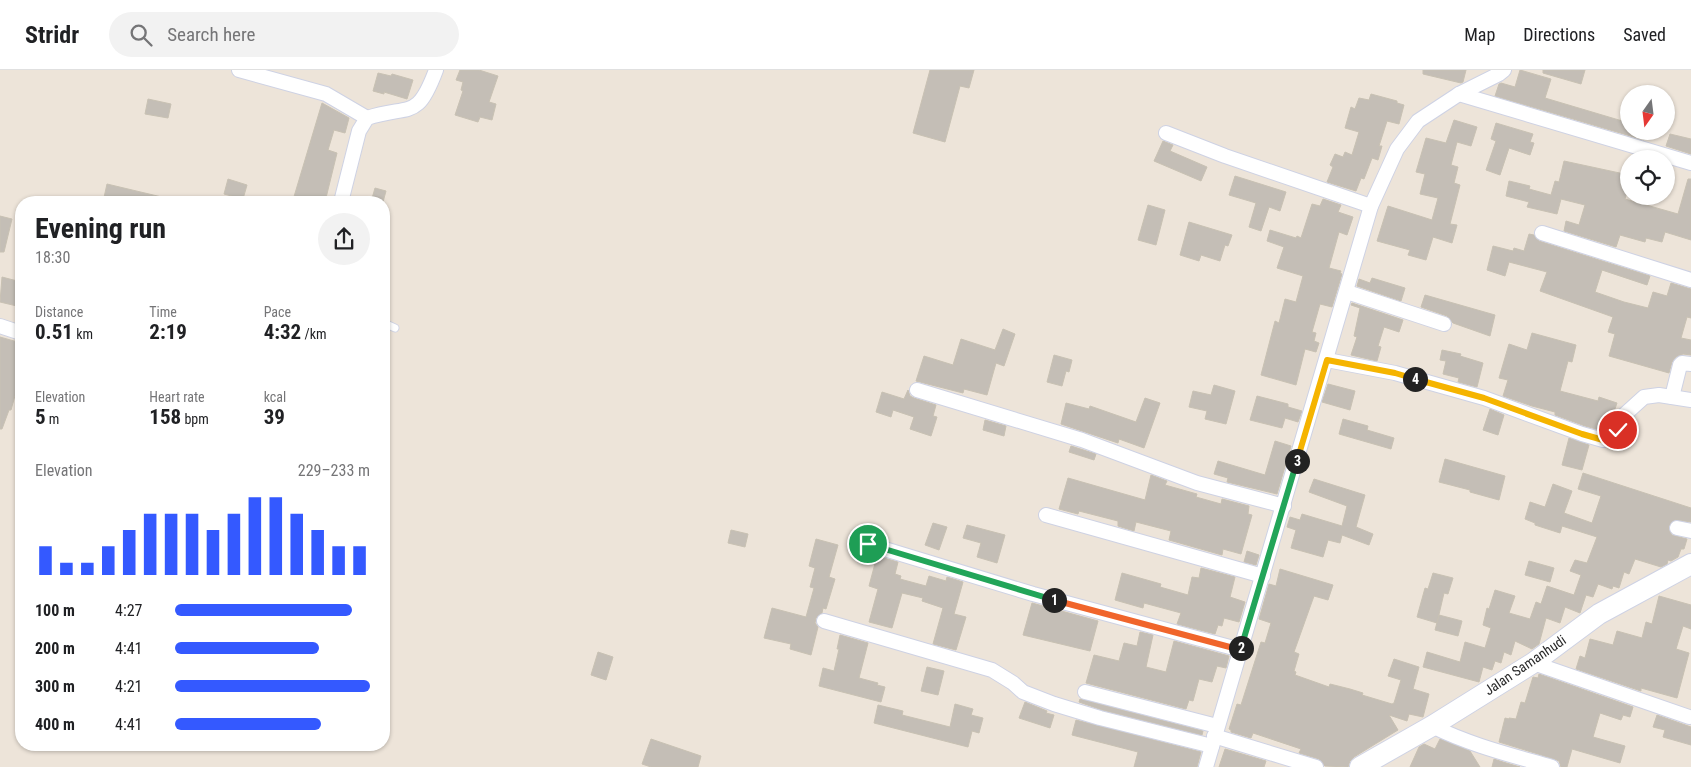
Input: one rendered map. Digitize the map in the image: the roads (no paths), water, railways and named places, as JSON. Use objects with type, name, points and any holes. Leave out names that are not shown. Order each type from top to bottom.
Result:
[{"type":"street","points":[[239,70],[326,94],[368,118],[413,108],[419,104],[430,87],[436,70]]},
{"type":"street","points":[[1206,767],[1371,206],[1397,149],[1418,121],[1459,94],[1504,70]]},
{"type":"street","points":[[1459,94],[1691,163]]},
{"type":"street","points":[[343,196],[359,131],[368,118]]},
{"type":"street","points":[[1166,133],[1225,156],[1371,206]]},
{"type":"street","points":[[1542,233],[1691,280]]},
{"type":"street","points":[[1347,292],[1444,324]]},
{"type":"street","points":[[0,326],[15,331]]},
{"type":"street","points":[[1327,360],[1395,373],[1484,398],[1603,440],[1613,437],[1618,430],[1623,416],[1644,397],[1659,395],[1691,400]]},
{"type":"street","points":[[1672,397],[1680,365],[1682,363],[1691,364]]},
{"type":"street","points":[[917,390],[1082,440],[1197,483],[1284,506]]},
{"type":"street","points":[[1046,515],[1263,576]]},
{"type":"street","points":[[1677,528],[1691,531]]},
{"type":"street","points":[[868,544],[1033,594],[1241,650]]},
{"type":"street","name":"Jalan Samanhudi","points":[[1360,767],[1432,726],[1533,663],[1599,614],[1691,564]]},
{"type":"street","points":[[824,621],[992,670],[1028,695],[1079,712],[1214,736]]},
{"type":"street","points":[[1533,663],[1689,716]]},
{"type":"street","points":[[1086,692],[1214,736],[1316,767]]},
{"type":"street","points":[[1432,726],[1480,746],[1552,767]]},
{"type":"lane","points":[[390,326],[395,328]]}]
